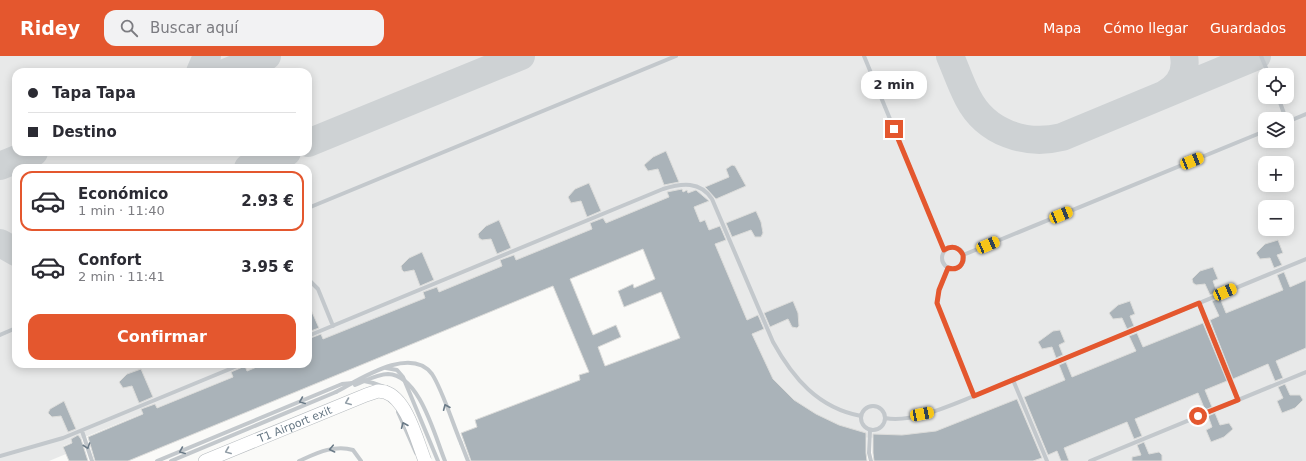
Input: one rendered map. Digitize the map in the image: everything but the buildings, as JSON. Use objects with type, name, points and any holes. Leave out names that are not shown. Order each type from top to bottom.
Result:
[{"type":"main road","name":"T1 Airport exit","points":[[205,461],[378,391],[385,392],[396,397],[404,408],[425,461]]},
{"type":"lane","points":[[312,206],[676,56]]},
{"type":"lane","points":[[864,56],[944,250],[942,260],[948,268],[954,269],[961,266],[963,262],[963,255],[956,248],[951,247],[944,250]]},
{"type":"lane","points":[[1261,56],[1266,68]]},
{"type":"lane","points":[[1294,118],[1306,114]]},
{"type":"lane","points":[[963,255],[1258,134]]},
{"type":"lane","points":[[312,334],[663,189],[688,184],[703,189],[712,199],[773,342],[796,379],[812,393],[830,405],[861,416]]},
{"type":"lane","points":[[885,418],[910,417],[933,412],[1306,259]]},
{"type":"lane","points":[[948,268],[939,290],[937,303],[974,396]]},
{"type":"lane","points":[[312,283],[318,289],[333,326]]},
{"type":"lane","points":[[1199,303],[1238,400]]},
{"type":"lane","points":[[0,335],[12,330]]},
{"type":"lane","points":[[336,392],[390,365],[404,363],[420,365],[428,370],[437,386],[468,461]]},
{"type":"lane","points":[[0,456],[82,431],[232,368]]},
{"type":"lane","points":[[156,461],[342,384],[382,369],[390,368],[397,370],[403,377],[438,461]]},
{"type":"lane","points":[[1090,461],[1306,372]]},
{"type":"lane","points":[[171,461],[336,392],[388,374],[396,376],[409,384],[421,402],[446,461]]},
{"type":"lane","points":[[1013,380],[1046,461]]},
{"type":"lane","points":[[342,384],[366,382],[384,388],[392,397],[419,461]]},
{"type":"lane","points":[[872,406],[881,410],[885,418],[882,426],[878,429],[870,430],[864,427],[861,416],[865,409],[872,406]]},
{"type":"lane","points":[[870,430],[869,453],[872,461]]},
{"type":"lane","points":[[82,431],[92,461]]},
{"type":"lane","points":[[299,461],[322,452],[340,448],[352,450],[361,461]]},
{"type":"shaded area","points":[[0,56],[1306,56],[1306,461],[989,461],[931,441],[822,435],[775,389],[705,220],[700,222],[686,190],[312,344],[312,164],[12,164],[12,368],[254,368],[63,446],[66,454],[49,461],[0,461]]},
{"type":"taxiway","points":[[202,68],[207,56]]},
{"type":"taxiway","points":[[237,68],[267,56]]},
{"type":"taxiway","points":[[312,141],[521,56]]},
{"type":"taxiway","points":[[950,56],[968,98],[985,120],[1008,134],[1035,140],[1062,137],[1257,56]]},
{"type":"taxiway","points":[[1165,94],[1170,91],[1181,78],[1185,62],[1184,56]]},
{"type":"taxiway","points":[[0,166],[24,156]]},
{"type":"taxiway","points":[[258,164],[277,156]]},
{"type":"taxiway","points":[[0,243],[12,250]]},
{"type":"route","points":[[894,129],[944,250],[951,247],[959,249],[964,258],[961,266],[958,268],[948,268],[939,290],[937,303],[974,396],[1199,303],[1238,400],[1198,416]]}]
